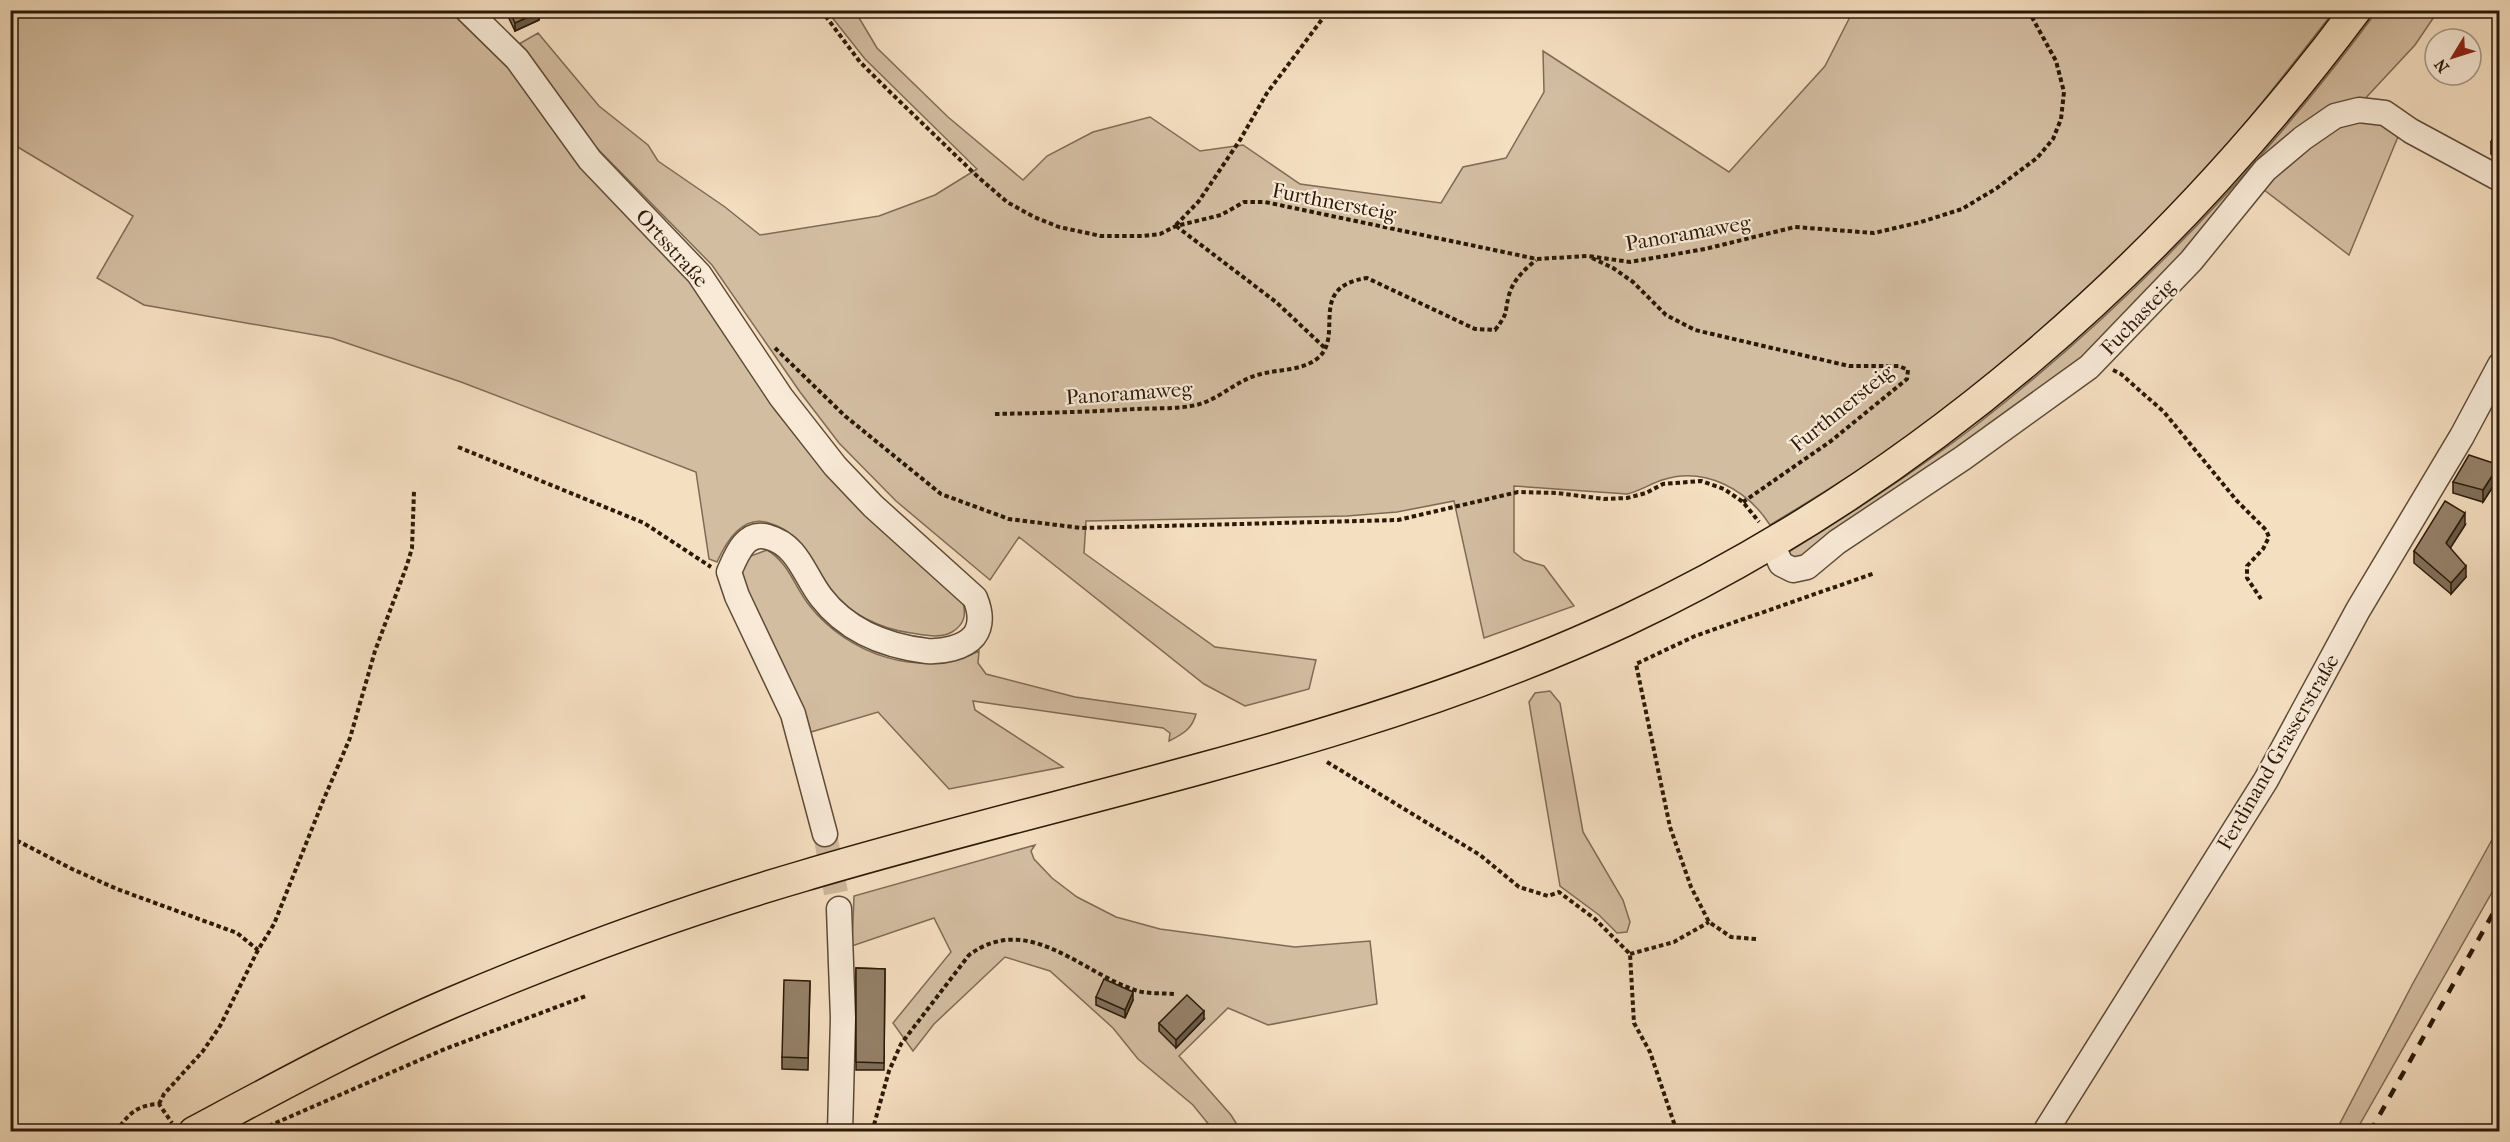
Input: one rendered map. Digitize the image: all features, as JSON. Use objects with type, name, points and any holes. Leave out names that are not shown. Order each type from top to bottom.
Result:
[{"type":"main road","points":[[194,1131],[345,1052],[446,1005],[580,950],[694,909],[802,876],[1272,749],[1449,692],[1542,657],[1621,623],[1772,544],[1912,453],[2025,365],[2079,318],[2196,203],[2272,116],[2356,10]]},
{"type":"street","name":"Ortsstraße","points":[[467,10],[517,59],[590,160],[699,274],[807,432],[873,506],[975,598],[981,611],[979,624],[973,637],[956,648],[932,651],[903,648],[871,637],[842,620],[820,596],[800,561],[784,543],[766,536],[751,538],[739,548],[729,572]]},
{"type":"street","name":"Fuchasteig","points":[[1772,544],[1781,564],[1793,570],[1807,567],[1837,542],[1963,458],[2089,367],[2191,261],[2265,171],[2303,138],[2335,116],[2359,110],[2385,113],[2446,151],[2499,179]]},
{"type":"street","name":"Ferdinand Grasserstraße","points":[[2045,1131],[2070,1095],[2266,780],[2358,610],[2462,436],[2499,365]]},
{"type":"street","points":[[729,572],[737,596],[793,714],[825,834]]},
{"type":"street","points":[[839,909],[843,1018],[840,1131]]},
{"type":"path","name":"Furthnersteig","points":[[821,10],[867,69],[978,177],[1007,202],[1034,217],[1059,227],[1101,236],[1160,234],[1176,226],[1221,215],[1244,202],[1265,202],[1537,259]]},
{"type":"path","points":[[1326,349],[1276,302],[1176,226],[1199,201],[1240,140],[1267,93],[1329,10]]},
{"type":"path","name":"Panoramaweg","points":[[1537,259],[1588,256],[1630,262],[1705,249],[1795,227],[1874,233],[1962,209],[2037,158],[2053,139],[2061,119],[2064,92],[2056,61],[2028,10]]},
{"type":"path","name":"Furthnersteig","points":[[1588,256],[1613,268],[1634,282],[1666,315],[1695,330],[1849,366],[1899,366],[1908,370],[1907,379],[1830,441],[1743,502]]},
{"type":"path","points":[[1326,349],[1329,308],[1337,290],[1353,280],[1367,279],[1475,329],[1495,330],[1506,315],[1509,292],[1520,274],[1537,259]]},
{"type":"path","points":[[768,341],[845,416],[941,494],[1008,519],[1081,528],[1388,521],[1518,492],[1557,493],[1604,499],[1627,498],[1646,493],[1663,484],[1701,481],[1724,489],[1743,502],[1755,514],[1772,544]]},
{"type":"path","name":"Panoramaweg","points":[[995,414],[1071,413],[1192,406],[1218,398],[1240,382],[1260,374],[1299,368],[1317,359],[1326,349]]},
{"type":"path","points":[[2089,367],[2107,367],[2121,374],[2145,394],[2164,412],[2237,501],[2266,530],[2269,537],[2263,549],[2247,566],[2247,578],[2261,599]]},
{"type":"path","points":[[458,447],[644,523],[716,570],[729,572]]},
{"type":"path","points":[[159,1104],[164,1094],[203,1051],[220,1026],[258,950],[274,924],[350,738],[375,651],[412,548],[414,491]]},
{"type":"path","points":[[1756,939],[1731,937],[1709,922],[1684,870],[1670,827],[1636,664],[1695,636],[1875,573]]},
{"type":"path","points":[[1328,762],[1480,855],[1519,887],[1548,896],[1559,892],[1595,919],[1630,954],[1634,1023],[1650,1052],[1677,1131]]},
{"type":"path","points":[[10,837],[99,881],[237,933],[258,950]]},
{"type":"path","points":[[1630,954],[1674,942],[1709,922]]},
{"type":"path","points":[[872,1131],[889,1071],[901,1044],[969,955],[983,945],[998,941],[1023,940],[1055,949],[1096,972],[1139,991],[1175,994]]},
{"type":"path","points":[[255,1131],[445,1049],[586,996]]},
{"type":"path","points":[[116,1131],[136,1108],[159,1104]]},
{"type":"path","points":[[159,1104],[178,1131]]},
{"type":"shaded area","points":[[11,11],[453,11],[513,69],[690,282],[775,410],[819,465],[866,516],[963,602],[962,622],[952,632],[932,636],[888,628],[866,619],[837,597],[805,549],[790,533],[769,523],[759,521],[743,526],[730,538],[717,562],[709,559],[696,472],[461,382],[332,338],[144,305],[97,278],[133,216],[11,143]]},
{"type":"shaded area","points":[[827,11],[855,11],[877,48],[948,117],[1023,180],[1047,156],[1093,132],[1150,117],[1200,151],[1243,145],[1300,184],[1441,203],[1463,167],[1506,158],[1544,92],[1543,51],[1729,172],[1825,66],[1853,11],[2334,11],[2261,104],[2204,171],[2152,226],[2085,291],[2015,353],[1942,411],[1871,462],[1770,525],[1760,512],[1737,491],[1709,479],[1693,476],[1678,476],[1662,480],[1627,494],[1514,486],[1514,552],[1524,560],[1544,566],[1574,606],[1484,638],[1454,501],[1397,512],[1347,516],[1086,521],[1084,553],[1215,647],[1316,660],[1309,689],[1245,706],[1204,684],[1019,537],[990,580],[896,501],[839,443],[800,392],[712,265],[588,139],[519,44],[538,33],[599,106],[648,145],[658,161],[725,207],[760,235],[879,216],[935,195],[977,169],[865,59]]},
{"type":"shaded area","points":[[2377,11],[2438,11],[2427,27],[2423,27],[2423,33],[2415,45],[2360,104],[2332,112],[2087,363],[1794,566],[1787,553],[1929,460],[2031,381],[2086,333],[2190,232],[2240,179],[2333,68]]},
{"type":"shaded area","points":[[2360,116],[2400,132],[2349,255],[2259,186],[2307,143]]},
{"type":"shaded area","points":[[767,550],[781,561],[804,598],[825,623],[865,649],[887,658],[934,663],[957,659],[979,651],[978,663],[986,674],[1075,697],[1196,714],[1192,724],[1186,730],[1169,741],[1170,733],[1163,728],[973,701],[975,710],[1063,767],[949,789],[878,712],[811,732],[804,710],[746,592],[740,572],[748,557]]},
{"type":"shaded area","points":[[1550,691],[1560,703],[1583,832],[1623,900],[1630,922],[1627,932],[1617,933],[1599,915],[1560,886],[1529,702],[1535,693]]},
{"type":"shaded area","points":[[2499,827],[2499,880],[2356,1131],[2336,1131],[2412,985]]},
{"type":"shaded area","points":[[1035,845],[1031,851],[1034,859],[1052,878],[1077,897],[1116,917],[1160,929],[1295,947],[1370,941],[1377,1004],[1268,1025],[1228,1008],[1179,1056],[1231,1115],[1241,1131],[1214,1131],[1193,1105],[1138,1059],[1113,1028],[1050,971],[1005,957],[934,1024],[913,1051],[893,1023],[951,952],[934,918],[852,946],[854,896]]},
{"type":"building","points":[[509,10],[539,10],[539,12],[515,23]]},
{"type":"building","points":[[2499,126],[2499,147],[2491,142]]},
{"type":"building","points":[[2469,455],[2499,465],[2483,490],[2453,482]]},
{"type":"building","points":[[2445,501],[2465,513],[2446,543],[2466,566],[2451,583],[2414,551]]},
{"type":"building","points":[[856,968],[885,969],[884,1063],[856,1062]]},
{"type":"building","points":[[1104,979],[1133,992],[1125,1010],[1096,997]]},
{"type":"building","points":[[784,980],[810,981],[808,1058],[782,1057]]},
{"type":"building","points":[[1187,995],[1204,1011],[1176,1040],[1159,1023]]},
{"type":"tunnel","points":[[825,834],[839,909]]},
{"type":"railway","points":[[2370,1132],[2500,901]]}]
